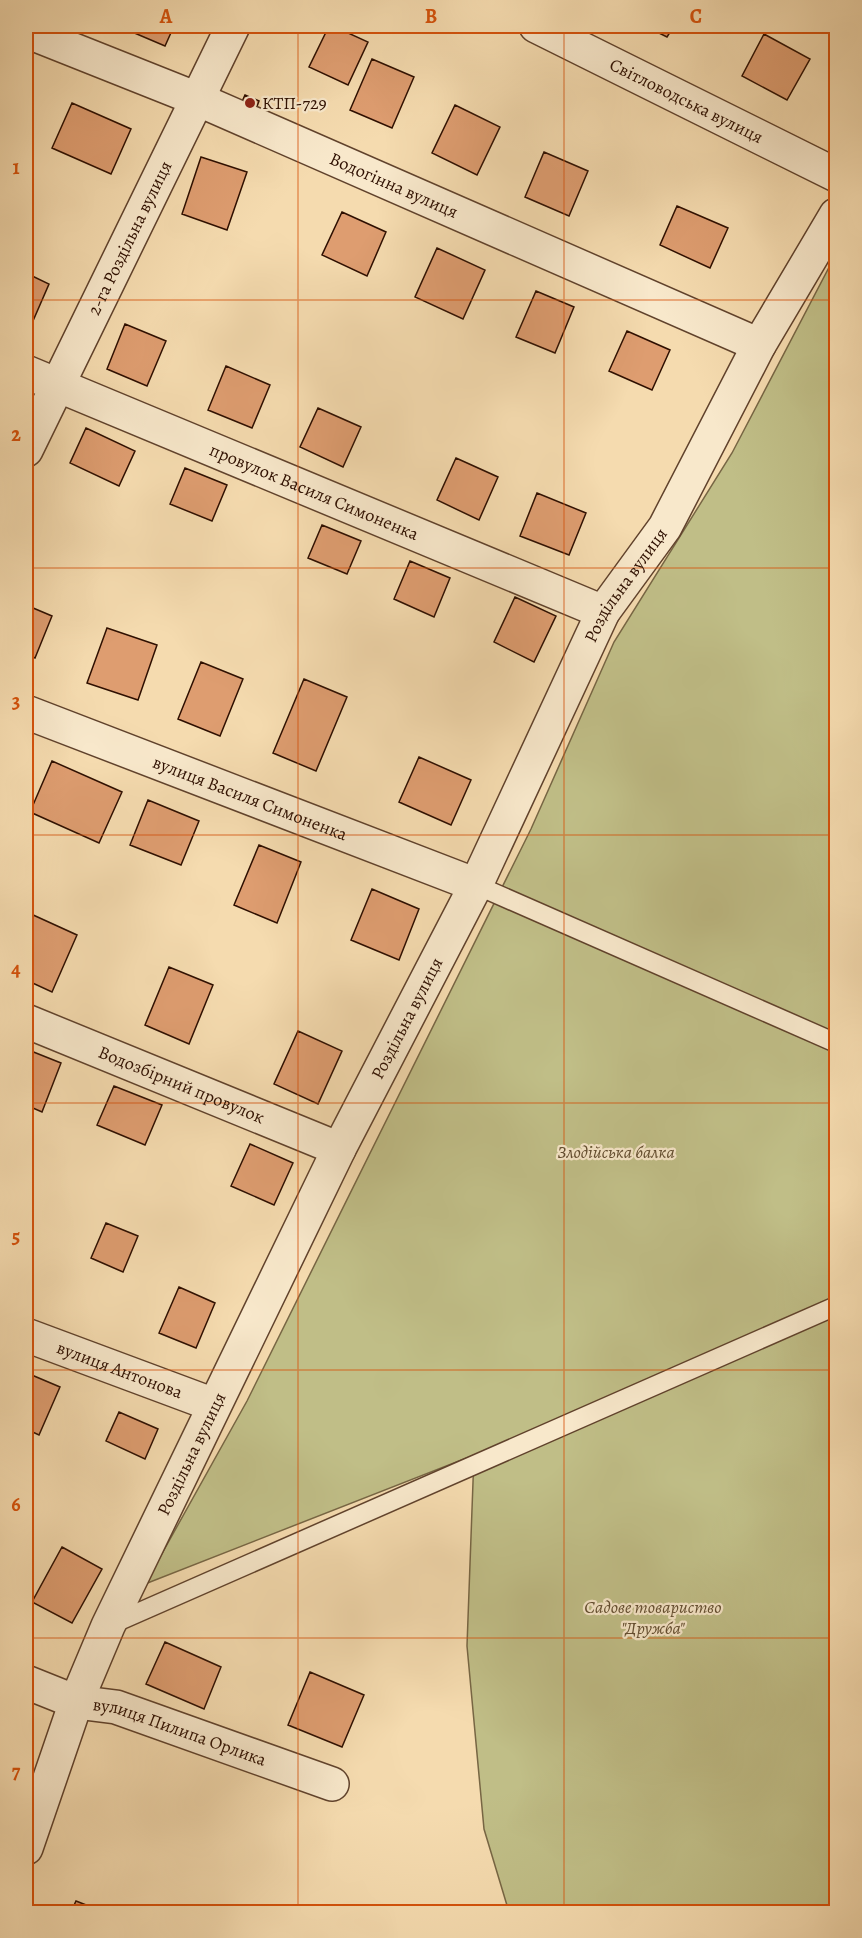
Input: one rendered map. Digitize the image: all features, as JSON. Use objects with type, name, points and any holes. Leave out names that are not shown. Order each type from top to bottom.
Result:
[{"type":"street","name":"2-га Роздільна вулиця","points":[[26,450],[233,26]]},
{"type":"street","name":"Світловодська вулиця","points":[[536,26],[837,175]]},
{"type":"street","name":"Водогінна вулиця","points":[[26,31],[197,99],[759,345]]},
{"type":"street","name":"Роздільна вулиця","points":[[26,1848],[76,1702],[108,1626],[339,1149],[476,885],[603,612],[665,527],[759,345],[837,215]]},
{"type":"street","name":"провулок Василя Симоненка","points":[[26,372],[603,612]]},
{"type":"street","name":"вулиця Василя Симоненка","points":[[26,712],[476,885]]},
{"type":"street","name":"Водозбірний провулок","points":[[26,1021],[339,1149]]},
{"type":"street","name":"вулиця Антонова","points":[[26,1335],[214,1405]]},
{"type":"street","name":"вулиця Пилипа Орлика","points":[[26,1682],[76,1702],[116,1707],[332,1784]]},
{"type":"lane","points":[[476,885],[837,1043]]},
{"type":"lane","points":[[108,1626],[837,1306]]},
{"type":"green space","name":"Злодійська балка","points":[[836,254],[836,1912],[509,1912],[484,1829],[467,1646],[474,1455],[145,1584],[247,1401],[531,829],[614,642],[732,453]]},
{"type":"building","points":[[118,26],[174,26],[165,46]]},
{"type":"building","points":[[329,26],[368,42],[348,85],[309,67]]},
{"type":"building","points":[[645,26],[674,26],[667,37]]},
{"type":"building","points":[[764,34],[810,59],[787,100],[742,76]]},
{"type":"building","points":[[372,59],[414,77],[392,128],[350,110]]},
{"type":"building","name":"КТП-729","points":[[245,95],[259,101],[255,112],[240,106]]},
{"type":"building","points":[[72,103],[131,129],[111,174],[52,148]]},
{"type":"building","points":[[455,105],[500,127],[477,175],[432,153]]},
{"type":"building","points":[[544,152],[588,171],[569,216],[525,197]]},
{"type":"building","points":[[201,157],[247,172],[227,230],[182,214]]},
{"type":"building","points":[[677,206],[728,228],[710,268],[660,245]]},
{"type":"building","points":[[342,212],[386,232],[367,276],[322,255]]},
{"type":"building","points":[[437,248],[485,270],[463,319],[415,297]]},
{"type":"building","points":[[26,273],[49,284],[26,337]]},
{"type":"building","points":[[536,291],[574,307],[555,353],[516,337]]},
{"type":"building","points":[[125,324],[166,341],[147,386],[107,369]]},
{"type":"building","points":[[627,331],[670,350],[652,390],[609,371]]},
{"type":"building","points":[[226,366],[270,385],[252,428],[208,410]]},
{"type":"building","points":[[318,408],[361,427],[343,467],[300,447]]},
{"type":"building","points":[[86,428],[135,451],[119,486],[70,463]]},
{"type":"building","points":[[456,458],[498,477],[479,520],[437,500]]},
{"type":"building","points":[[185,468],[227,485],[212,521],[170,504]]},
{"type":"building","points":[[537,493],[586,513],[569,555],[520,536]]},
{"type":"building","points":[[322,525],[361,541],[347,574],[308,558]]},
{"type":"building","points":[[410,561],[450,578],[434,617],[394,599]]},
{"type":"building","points":[[515,597],[556,616],[534,662],[494,642]]},
{"type":"building","points":[[26,605],[52,616],[35,658],[26,654]]},
{"type":"building","points":[[107,628],[157,645],[138,700],[87,683]]},
{"type":"building","points":[[201,662],[243,679],[220,736],[178,719]]},
{"type":"building","points":[[304,679],[347,697],[316,771],[273,753]]},
{"type":"building","points":[[419,757],[471,780],[451,825],[399,802]]},
{"type":"building","points":[[52,761],[122,792],[99,843],[30,812]]},
{"type":"building","points":[[148,800],[199,821],[181,865],[130,845]]},
{"type":"building","points":[[259,845],[301,862],[277,923],[234,905]]},
{"type":"building","points":[[372,889],[419,909],[399,960],[351,940]]},
{"type":"building","points":[[31,914],[77,935],[52,992],[26,980],[26,926]]},
{"type":"building","points":[[169,967],[213,985],[189,1044],[145,1025]]},
{"type":"building","points":[[298,1031],[342,1051],[318,1104],[274,1084]]},
{"type":"building","points":[[26,1049],[61,1063],[42,1112],[26,1105]]},
{"type":"building","points":[[114,1086],[162,1105],[145,1145],[97,1125]]},
{"type":"building","points":[[250,1144],[293,1163],[274,1205],[231,1186]]},
{"type":"building","points":[[106,1223],[138,1236],[123,1272],[91,1258]]},
{"type":"building","points":[[179,1287],[215,1303],[196,1348],[159,1333]]},
{"type":"building","points":[[27,1373],[60,1387],[39,1435],[26,1429]]},
{"type":"building","points":[[119,1412],[158,1429],[145,1459],[106,1441]]},
{"type":"building","points":[[62,1547],[102,1569],[72,1623],[32,1602]]},
{"type":"building","points":[[165,1642],[221,1667],[204,1709],[146,1684]]},
{"type":"building","points":[[310,1672],[364,1695],[342,1747],[288,1725]]},
{"type":"building","points":[[76,1901],[104,1912],[71,1912]]},
{"type":"place","name":"КТП-729","points":[[250,103]]},
{"type":"park label","name":"Садове товариство \"Дружба\"","points":[[653,1617]]}]
